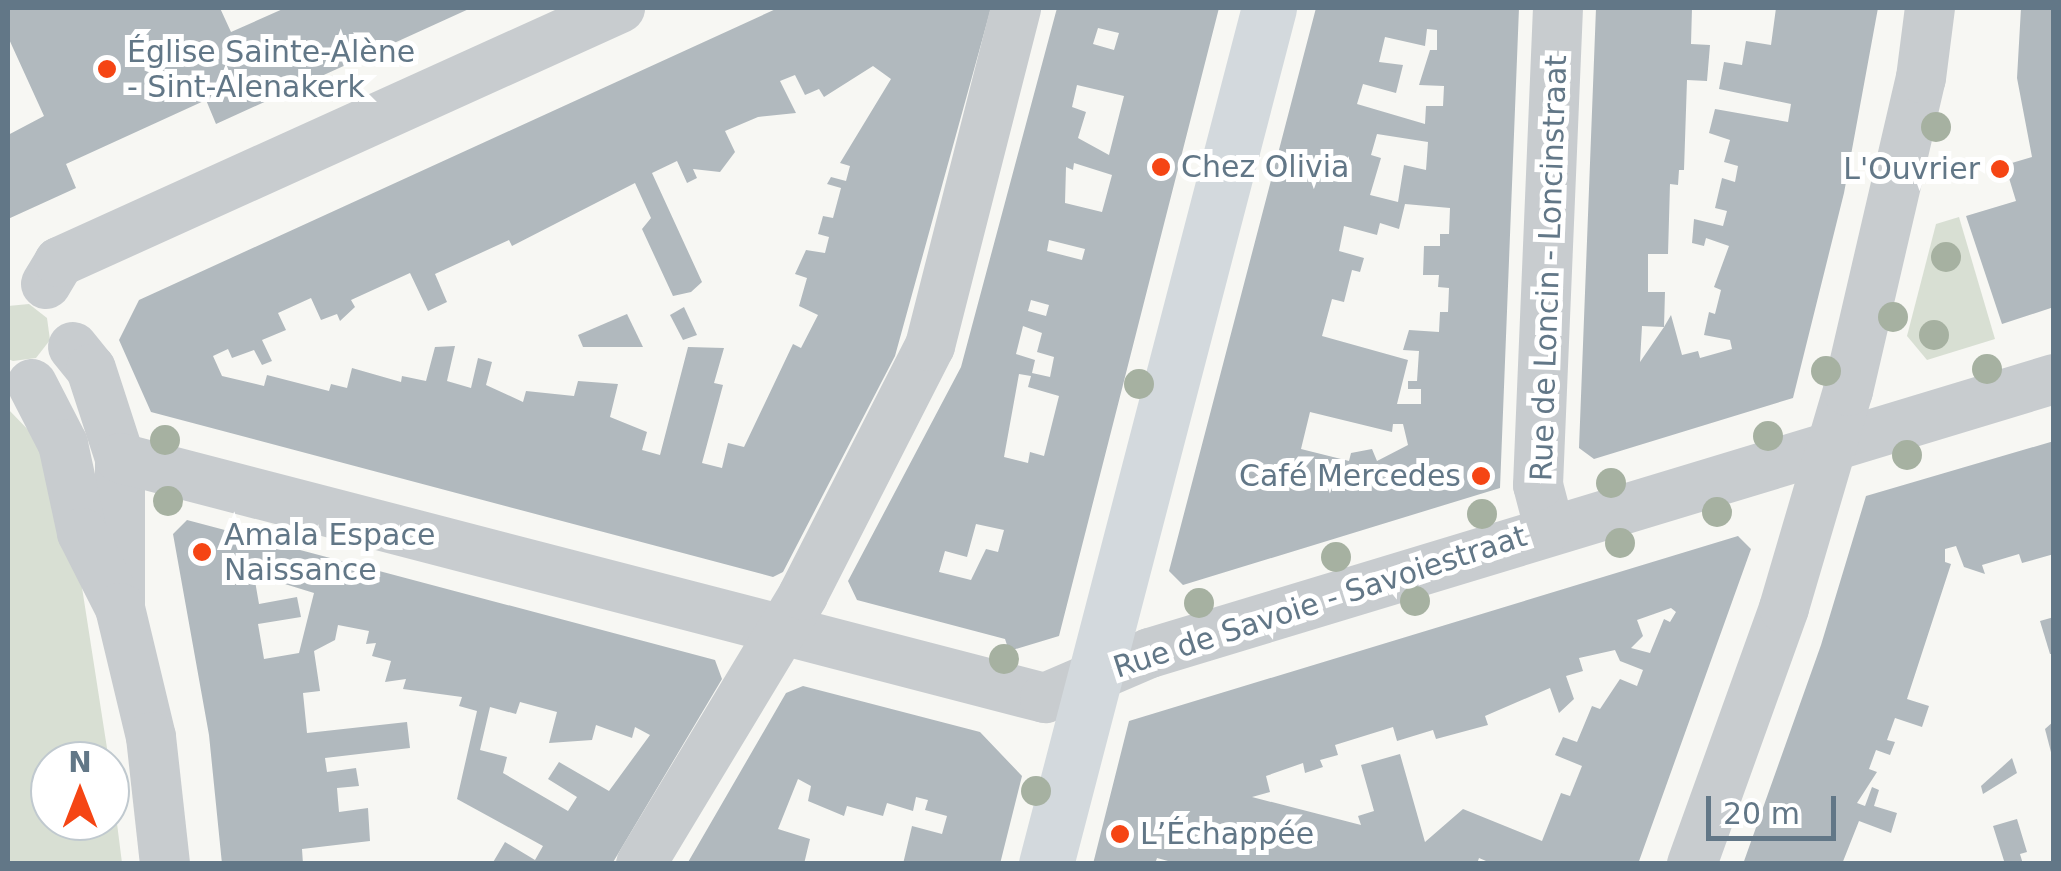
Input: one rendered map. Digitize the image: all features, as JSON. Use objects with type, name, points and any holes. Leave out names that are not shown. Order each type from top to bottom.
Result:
[{"type":"main road","points":[[1046,864],[1269,8]]},
{"type":"street","points":[[165,864],[152,738],[120,608],[82,533],[63,444],[20,383],[57,371],[73,347],[71,311],[26,283],[59,262],[620,8]]},
{"type":"street","points":[[641,864],[782,628],[930,346],[1016,8]]},
{"type":"street","name":"Rue de Loncin - Loncinstraat","points":[[1549,527],[1538,485],[1558,8]]},
{"type":"street","points":[[1692,864],[1784,608],[1831,448],[1921,78],[1930,8]]},
{"type":"street","points":[[73,347],[92,369],[120,458],[120,608]]},
{"type":"street","name":"Rue de Savoie - Savoiestraat","points":[[120,458],[1045,698],[1150,653],[1549,527],[1831,448],[2054,379]]},
{"type":"shaded area","points":[[1959,217],[1995,339],[1927,360],[1907,336],[1936,224]]},
{"type":"shaded area","points":[[29,304],[47,318],[50,340],[36,358],[13,361],[8,359],[8,306]]},
{"type":"shaded area","points":[[8,409],[38,440],[81,581],[106,741],[30,741],[30,841],[119,841],[122,863],[8,863]]},
{"type":"building","points":[[8,8],[220,8],[231,32],[285,8],[471,8],[216,124],[206,100],[66,164],[76,188],[8,219],[8,135],[44,116],[8,37]]},
{"type":"building","points":[[778,8],[991,8],[895,356],[783,572],[773,577],[151,412],[119,340],[139,300]],"holes":[[[873,66],[891,79],[840,163],[850,166],[846,181],[831,177],[827,184],[841,188],[833,218],[823,216],[818,234],[829,237],[825,253],[806,250],[795,274],[807,278],[799,306],[818,315],[801,348],[793,344],[744,447],[728,443],[722,468],[702,463],[723,385],[714,383],[724,348],[688,347],[660,455],[642,450],[647,432],[610,417],[618,384],[578,381],[574,396],[526,391],[523,402],[486,385],[492,362],[478,358],[471,388],[447,381],[455,346],[435,347],[426,381],[402,376],[401,382],[352,368],[347,388],[331,384],[329,391],[267,375],[264,386],[222,376],[213,356],[228,349],[232,358],[254,350],[262,365],[272,361],[262,340],[286,330],[278,313],[311,298],[321,320],[337,314],[340,321],[355,307],[351,300],[410,273],[428,311],[447,302],[435,274],[509,240],[512,246],[635,183],[651,218],[642,229],[673,296],[691,292],[702,282],[652,173],[677,161],[687,183],[697,178],[693,169],[720,172],[735,152],[725,131],[758,117],[796,113],[780,81],[795,75],[805,95],[819,89],[824,97]]]},
{"type":"building","points":[[1057,8],[1219,8],[1059,636],[1009,651],[1005,639],[857,600],[848,581],[961,367]],"holes":[[[1098,28],[1119,33],[1114,50],[1093,44]],[[1077,85],[1124,96],[1109,155],[1078,138],[1086,112],[1072,107]],[[1074,163],[1112,175],[1102,212],[1065,203],[1066,167],[1073,170]],[[1049,240],[1085,249],[1082,260],[1047,251]],[[1031,300],[1049,305],[1046,316],[1028,311]],[[1023,326],[1042,333],[1037,352],[1054,357],[1050,377],[1032,373],[1035,360],[1016,354]],[[1019,374],[1031,376],[1028,387],[1059,396],[1044,456],[1030,452],[1028,463],[1004,457]],[[976,524],[1004,530],[998,552],[986,549],[971,580],[939,572],[945,551],[967,557]]]},
{"type":"building","points":[[1316,8],[1519,8],[1500,488],[1183,585],[1169,571]],"holes":[[[1427,29],[1437,30],[1437,50],[1430,50],[1419,85],[1444,86],[1443,106],[1426,106],[1425,124],[1357,104],[1363,84],[1396,93],[1403,65],[1379,62],[1385,37],[1425,46]],[[1377,134],[1428,142],[1426,170],[1404,165],[1398,202],[1370,195],[1381,158],[1371,155]],[[1405,204],[1450,208],[1449,234],[1440,234],[1440,246],[1424,246],[1423,275],[1439,275],[1438,287],[1449,288],[1448,312],[1440,312],[1439,332],[1409,330],[1403,350],[1419,351],[1417,381],[1408,381],[1408,389],[1421,389],[1421,404],[1397,404],[1408,360],[1322,336],[1332,299],[1344,302],[1352,270],[1360,272],[1364,258],[1339,251],[1344,226],[1377,235],[1380,223],[1399,229]],[[1310,412],[1392,432],[1393,424],[1403,424],[1408,445],[1377,461],[1372,449],[1351,453],[1349,461],[1301,449]]]},
{"type":"building","points":[[1596,8],[1692,8],[1691,44],[1710,45],[1707,81],[1687,80],[1684,170],[1679,170],[1678,185],[1670,184],[1668,254],[1648,254],[1648,292],[1665,292],[1664,327],[1671,315],[1682,355],[1698,351],[1700,358],[1732,349],[1730,340],[1704,335],[1709,312],[1715,314],[1721,290],[1714,287],[1729,246],[1706,238],[1704,246],[1692,243],[1694,219],[1723,226],[1727,211],[1715,208],[1722,178],[1735,182],[1738,166],[1724,162],[1730,140],[1709,133],[1715,109],[1788,122],[1791,104],[1719,89],[1724,62],[1742,65],[1746,41],[1771,45],[1776,8],[1878,8],[1844,193],[1793,398],[1594,459],[1579,448]],"holes":[[[1642,326],[1664,327],[1640,362]]]},
{"type":"building","points":[[2021,8],[2054,8],[2054,307],[2002,324],[1966,216],[2016,201],[2005,165],[2032,157],[2017,78]]},
{"type":"building","points":[[684,307],[697,335],[683,340],[670,315]]},
{"type":"building","points":[[627,314],[643,347],[583,347],[578,335]]},
{"type":"building","points":[[2054,441],[2054,554],[2022,563],[2019,554],[1982,565],[1985,574],[1964,567],[1956,546],[1945,549],[1945,562],[1951,564],[1907,699],[1929,706],[1922,727],[1895,718],[1887,740],[1895,742],[1890,755],[1876,750],[1869,769],[1877,772],[1857,803],[1865,806],[1872,787],[1879,790],[1874,806],[1897,813],[1891,833],[1859,821],[1842,864],[1743,864],[1821,645],[1866,496]]},
{"type":"building","points":[[187,520],[715,660],[722,679],[612,864],[492,864],[505,842],[535,860],[543,846],[457,799],[477,711],[459,706],[462,697],[403,689],[406,679],[385,682],[391,661],[372,656],[376,643],[366,644],[369,631],[338,625],[335,640],[314,651],[320,691],[303,693],[307,733],[407,722],[410,748],[325,758],[327,772],[356,768],[359,786],[337,788],[339,812],[368,808],[370,841],[302,849],[303,864],[222,864],[209,735],[173,534]],"holes":[[[226,566],[314,593],[299,653],[264,659],[258,624],[301,617],[297,597],[259,604],[255,581],[230,585]],[[520,702],[557,712],[549,743],[592,740],[596,725],[632,738],[635,727],[650,735],[609,791],[559,762],[548,779],[577,797],[568,811],[503,773],[507,757],[480,750],[490,707],[516,714]]]},
{"type":"building","points":[[1738,536],[1751,549],[1638,864],[1493,864],[1479,858],[1477,864],[1179,864],[1157,858],[1155,864],[1093,864],[1129,721]],"holes":[[[1671,608],[1676,612],[1670,622],[1664,619],[1650,653],[1631,648],[1643,636],[1637,620]],[[1615,650],[1620,661],[1643,670],[1637,686],[1620,679],[1600,709],[1592,706],[1577,742],[1563,737],[1555,755],[1582,766],[1570,796],[1561,793],[1542,841],[1463,809],[1425,842],[1400,754],[1361,765],[1374,811],[1358,816],[1361,825],[1252,797],[1270,792],[1266,776],[1303,763],[1305,773],[1323,767],[1320,760],[1338,755],[1335,745],[1393,727],[1397,741],[1433,730],[1436,739],[1488,725],[1485,716],[1550,688],[1559,713],[1574,699],[1566,676],[1583,671],[1579,658]]]},
{"type":"building","points":[[2054,617],[2054,654],[2050,654],[2040,621]]},
{"type":"building","points":[[803,686],[980,732],[1022,776],[1000,864],[903,864],[912,826],[942,834],[947,816],[925,810],[928,800],[916,797],[913,811],[887,803],[883,816],[847,806],[844,816],[808,801],[811,786],[798,779],[778,829],[810,839],[804,864],[687,864],[786,693]]},
{"type":"building","points":[[2054,721],[2054,755],[2052,756],[2045,729]]},
{"type":"building","points":[[2012,758],[2017,773],[1983,794],[1981,786]]},
{"type":"building","points":[[2017,819],[2027,852],[2020,854],[2023,864],[2005,864],[1993,826]]},
{"type":"place","name":"Église Sainte-Alène - Sint-Alenakerk","points":[[107,69]]},
{"type":"place","name":"Chez Olivia","points":[[1161,167]]},
{"type":"place","name":"L'Ouvrier","points":[[2000,169]]},
{"type":"place","name":"Café Mercedes","points":[[1481,476]]},
{"type":"place","name":"Amala Espace Naissance","points":[[202,552]]},
{"type":"place","name":"L’Échappée","points":[[1120,834]]}]
